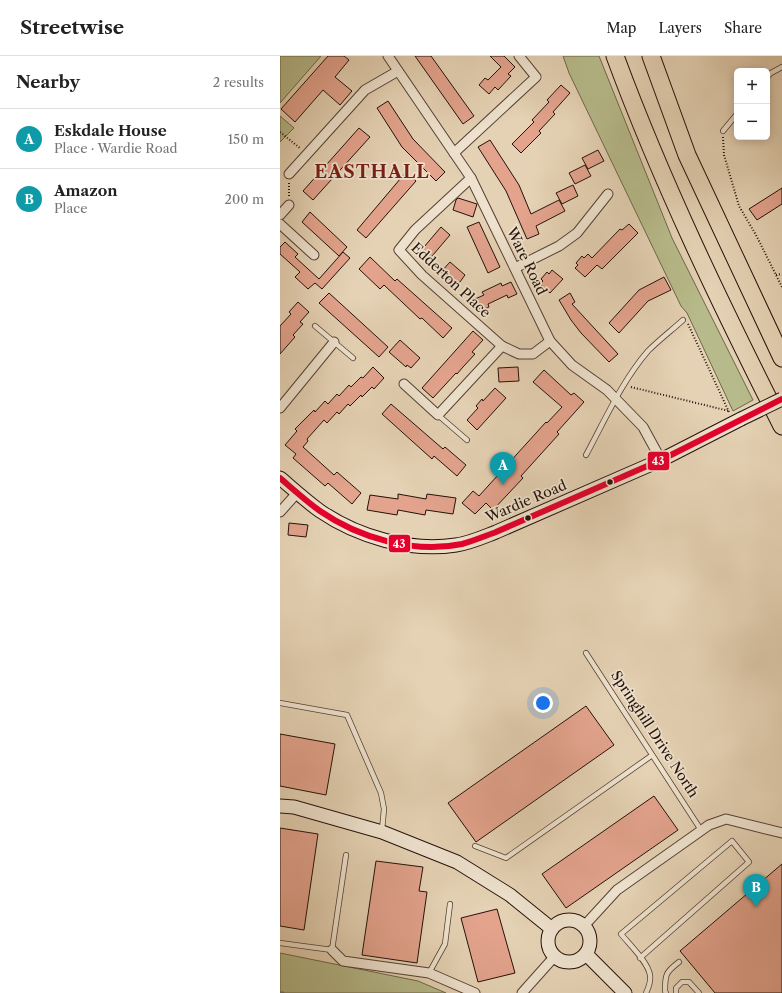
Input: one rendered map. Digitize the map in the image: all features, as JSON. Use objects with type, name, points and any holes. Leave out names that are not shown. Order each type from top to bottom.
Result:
[{"type":"highway","points":[[615,56],[643,129],[677,208],[742,347],[782,426]]},
{"type":"highway","points":[[651,56],[687,155],[782,358]]},
{"type":"street","name":"Ware Road","points":[[388,56],[471,178],[550,341],[572,365],[607,390],[643,427],[661,460]]},
{"type":"street","points":[[454,153],[536,77],[519,56]]},
{"type":"street","points":[[289,174],[365,90],[398,71]]},
{"type":"street","name":"Edderton Place","points":[[471,178],[415,230],[399,250],[422,275],[502,346],[519,354],[533,354],[550,341]]},
{"type":"street","points":[[515,268],[559,246],[577,233],[608,194]]},
{"type":"street","points":[[280,215],[289,205]]},
{"type":"street","points":[[280,224],[314,255]]},
{"type":"street","points":[[280,408],[334,342]]},
{"type":"street","points":[[404,384],[438,415],[502,346]]},
{"type":"street","name":"Wardie Road","points":[[280,478],[320,511],[352,529],[392,542],[436,547],[457,545],[483,537],[661,460],[735,417],[782,399]]},
{"type":"street","points":[[280,512],[297,493]]},
{"type":"street","points":[[280,806],[294,807],[382,832],[457,862],[510,895],[552,928]]},
{"type":"street","points":[[584,926],[617,890],[709,825],[726,819],[782,833]]},
{"type":"street","points":[[564,920],[578,922],[584,926],[590,937],[589,949],[586,954],[581,959],[574,962],[560,960],[555,956],[549,946],[548,940],[552,928],[557,923],[564,920]]},
{"type":"street","points":[[332,950],[343,961],[429,973],[475,993]]},
{"type":"street","points":[[586,954],[625,993]]},
{"type":"street","points":[[522,993],[555,956]]},
{"type":"lane","points":[[770,73],[782,66]]},
{"type":"lane","points":[[723,132],[734,118]]},
{"type":"lane","points":[[586,455],[633,372],[649,351],[683,320]]},
{"type":"lane","points":[[315,326],[353,358]]},
{"type":"lane","points":[[438,415],[467,440]]},
{"type":"lane","name":"Springhill Drive North","points":[[586,653],[701,830]]},
{"type":"lane","points":[[280,703],[347,715],[381,793],[384,809],[382,832]]},
{"type":"lane","points":[[475,846],[506,858],[652,756]]},
{"type":"lane","points":[[640,958],[749,862],[732,841],[621,934],[640,958],[647,966],[650,975],[650,986],[646,993]]},
{"type":"lane","points":[[280,943],[332,950],[346,855]]},
{"type":"lane","points":[[429,973],[445,944],[450,904]]},
{"type":"lane","points":[[666,993],[665,978],[667,971],[679,962]]},
{"type":"lane","points":[[676,993],[676,988],[682,982],[689,982],[699,993]]},
{"type":"path","points":[[280,132],[307,154]]},
{"type":"path","points":[[723,132],[722,141],[724,155],[739,206],[756,235],[782,287]]},
{"type":"path","points":[[289,174],[289,205]]},
{"type":"path","points":[[776,275],[782,274]]},
{"type":"path","points":[[683,320],[686,319],[735,417]]},
{"type":"path","points":[[624,386],[735,417]]},
{"type":"green space","points":[[280,56],[321,56],[280,103]]},
{"type":"green space","points":[[563,56],[599,56],[672,238],[753,400],[733,411],[687,313],[681,306],[569,73]]},
{"type":"green space","points":[[280,116],[294,128],[280,142]]},
{"type":"green space","points":[[280,953],[418,981],[446,993],[280,993]]},
{"type":"building","points":[[328,56],[344,56],[349,60],[335,77],[352,91],[340,105],[323,90],[295,122],[281,109]]},
{"type":"building","points":[[415,56],[431,56],[474,116],[463,124]]},
{"type":"building","points":[[490,56],[504,56],[515,67],[508,74],[511,76],[498,90],[495,87],[489,94],[479,85],[485,78],[488,80],[501,67]]},
{"type":"building","points":[[561,85],[570,93],[553,112],[555,114],[539,131],[541,133],[521,153],[512,144],[534,122],[532,120],[549,102],[547,100]]},
{"type":"building","points":[[388,101],[413,139],[445,172],[436,181],[402,147],[377,108]]},
{"type":"building","points":[[359,128],[370,137],[313,200],[303,191]]},
{"type":"building","points":[[490,140],[519,185],[531,214],[559,200],[565,211],[536,226],[539,234],[527,239],[506,191],[478,147]]},
{"type":"building","points":[[598,150],[604,161],[588,169],[582,158]]},
{"type":"building","points":[[585,165],[591,176],[575,184],[569,173]]},
{"type":"building","points":[[406,172],[416,181],[366,238],[357,230]]},
{"type":"building","points":[[573,185],[578,196],[562,204],[556,193]]},
{"type":"building","points":[[782,188],[782,204],[757,220],[749,209]]},
{"type":"building","points":[[458,198],[477,204],[473,217],[453,210]]},
{"type":"building","points":[[310,212],[347,247],[339,256],[302,222]]},
{"type":"building","points":[[479,222],[500,267],[488,273],[467,227]]},
{"type":"building","points":[[629,224],[638,233],[602,269],[597,265],[585,277],[575,268],[578,265],[576,263],[582,256],[584,258],[588,254],[592,258],[620,229],[622,230]]},
{"type":"building","points":[[441,227],[450,235],[427,262],[418,254]]},
{"type":"building","points":[[285,242],[298,254],[295,257],[319,279],[343,252],[350,258],[322,289],[315,283],[308,289],[295,277],[300,272],[280,254],[280,247]]},
{"type":"building","points":[[370,257],[395,281],[397,279],[452,328],[443,338],[422,318],[420,319],[384,285],[380,289],[359,269]]},
{"type":"building","points":[[450,262],[465,275],[457,286],[441,272]]},
{"type":"building","points":[[552,270],[563,279],[550,293],[540,284],[543,281],[541,279],[547,272],[549,274]]},
{"type":"building","points":[[664,277],[671,290],[648,301],[619,333],[609,323],[639,290]]},
{"type":"building","points":[[511,282],[517,294],[508,298],[507,295],[488,304],[489,307],[481,311],[475,299],[484,295],[482,292],[501,283],[502,286]]},
{"type":"building","points":[[329,293],[388,347],[379,357],[319,303]]},
{"type":"building","points":[[570,293],[575,302],[572,304],[618,354],[609,362],[581,333],[559,300]]},
{"type":"building","points":[[298,302],[309,312],[300,322],[303,324],[293,335],[295,337],[280,354],[280,326],[291,314],[289,312]]},
{"type":"building","points":[[473,331],[483,340],[472,352],[475,354],[433,398],[422,388]]},
{"type":"building","points":[[400,340],[420,358],[411,368],[407,365],[406,367],[389,352]]},
{"type":"building","points":[[373,367],[384,378],[374,389],[372,387],[350,406],[348,404],[339,414],[337,412],[327,423],[324,420],[307,439],[308,441],[303,447],[334,475],[337,472],[361,493],[352,504],[328,483],[325,486],[293,458],[296,454],[285,445],[297,431],[295,429],[314,410],[315,412],[325,401],[328,404],[337,394],[339,396],[349,385],[351,387],[361,377],[363,378]]},
{"type":"building","points":[[518,367],[519,381],[499,382],[498,368]]},
{"type":"building","points":[[544,370],[571,395],[574,393],[584,402],[557,432],[559,434],[521,476],[523,478],[493,510],[486,503],[475,514],[462,503],[473,491],[479,496],[546,422],[547,423],[562,407],[533,382]]},
{"type":"building","points":[[495,388],[506,398],[477,430],[467,420],[478,408],[476,406],[482,399],[483,401]]},
{"type":"building","points":[[391,404],[443,449],[445,447],[466,465],[457,476],[434,456],[432,459],[382,414]]},
{"type":"building","points":[[398,494],[426,499],[427,494],[456,498],[453,514],[426,510],[425,515],[398,510],[397,515],[367,510],[370,495],[398,499]]},
{"type":"building","points":[[289,523],[308,525],[306,537],[288,535]]},
{"type":"building","points":[[586,706],[614,745],[476,842],[448,803]]},
{"type":"building","points":[[280,734],[335,744],[326,795],[280,786]]},
{"type":"building","points":[[654,796],[678,830],[566,908],[542,874]]},
{"type":"building","points":[[280,828],[318,834],[304,930],[280,926]]},
{"type":"building","points":[[376,861],[423,867],[419,891],[427,892],[417,963],[362,955]]},
{"type":"building","points":[[782,864],[782,993],[715,993],[680,951]]},
{"type":"building","points":[[497,909],[515,973],[478,982],[461,918]]},
{"type":"transit line","name":"43","points":[[280,478],[320,511],[335,521],[352,529],[369,536],[406,545],[444,547],[462,544],[496,532],[661,460],[782,399]]},
{"type":"place","name":"Eskdale House","points":[[503,485]]},
{"type":"place","name":"Amazon","points":[[756,907]]},
{"type":"district","name":"EASTHALL","points":[[372,172]]}]
